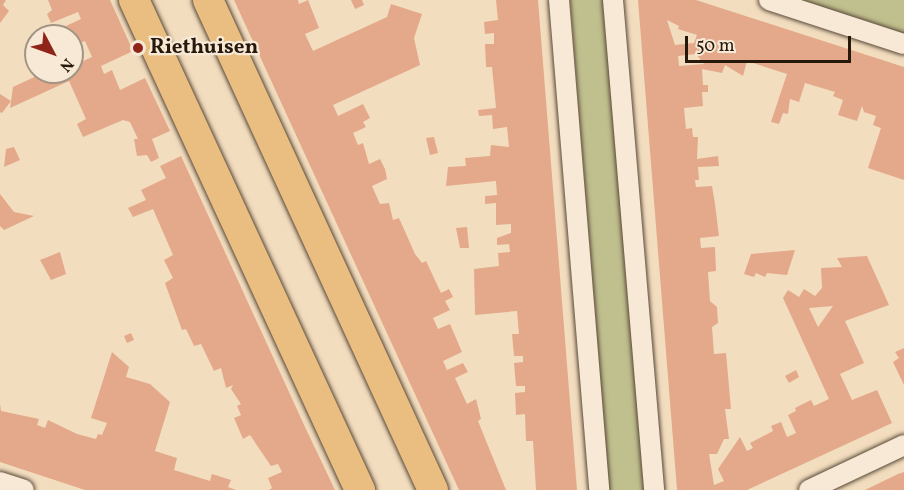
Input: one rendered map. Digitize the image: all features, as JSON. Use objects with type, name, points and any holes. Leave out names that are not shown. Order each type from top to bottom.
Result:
[{"type":"main road","points":[[134,0],[360,490]]},
{"type":"main road","points":[[208,0],[433,490]]},
{"type":"street","points":[[559,0],[599,490]]},
{"type":"street","points":[[613,0],[654,490]]},
{"type":"street","points":[[769,0],[904,44]]},
{"type":"street","points":[[809,490],[904,445]]},
{"type":"street","points":[[0,482],[24,490]]},
{"type":"shaded area","points":[[570,0],[606,0],[646,490],[609,490]]},
{"type":"shaded area","points":[[798,0],[904,0],[904,34]]},
{"type":"building","points":[[0,0],[6,0],[3,5],[9,11],[0,23]]},
{"type":"building","points":[[48,0],[110,0],[133,51],[101,66],[104,74],[112,70],[120,90],[145,78],[170,131],[152,139],[159,158],[151,162],[147,155],[137,156],[134,139],[138,139],[130,122],[123,120],[83,137],[77,124],[86,119],[70,84],[84,84],[84,61],[92,57],[84,41],[84,24],[70,24],[81,19],[78,12],[51,23],[47,14],[52,10]]},
{"type":"building","points":[[234,0],[298,0],[299,4],[308,0],[319,28],[305,34],[313,51],[387,17],[391,4],[422,14],[414,38],[420,65],[333,105],[338,116],[363,104],[370,118],[363,122],[366,127],[353,133],[358,145],[363,143],[369,164],[380,159],[385,169],[387,179],[372,186],[380,204],[389,203],[393,220],[399,218],[415,254],[422,263],[426,261],[441,293],[449,289],[453,297],[445,301],[450,310],[433,318],[438,329],[450,324],[462,352],[443,361],[447,370],[463,363],[468,372],[455,378],[467,404],[476,399],[481,419],[478,421],[506,490],[459,490]]},
{"type":"building","points":[[351,0],[362,0],[364,5],[355,9]]},
{"type":"building","points":[[496,0],[538,0],[577,490],[536,490],[533,441],[526,441],[525,414],[516,415],[515,393],[525,392],[525,386],[516,386],[514,363],[523,362],[523,356],[514,356],[512,334],[519,334],[517,311],[475,315],[474,269],[499,266],[498,253],[510,252],[509,244],[497,245],[497,238],[511,233],[511,224],[496,225],[496,203],[485,204],[485,196],[497,195],[496,181],[446,186],[448,167],[466,166],[465,158],[490,156],[491,145],[509,147],[507,127],[493,129],[492,115],[479,116],[478,110],[496,108],[492,67],[486,67],[485,44],[494,44],[494,33],[485,34],[484,22],[498,20]]},
{"type":"building","points":[[638,0],[696,0],[904,67],[904,180],[868,168],[881,128],[873,125],[876,116],[864,112],[862,106],[857,121],[838,115],[843,100],[833,96],[835,92],[805,83],[799,102],[790,99],[788,114],[783,113],[779,124],[771,122],[787,74],[747,61],[743,76],[725,65],[722,73],[702,69],[703,85],[708,85],[708,92],[702,92],[703,106],[684,108],[686,129],[692,128],[693,137],[698,137],[697,159],[718,156],[719,166],[698,167],[699,180],[695,180],[696,187],[712,186],[715,204],[719,236],[700,238],[701,248],[715,247],[716,271],[708,272],[710,301],[717,307],[718,323],[712,327],[714,354],[726,353],[731,409],[725,409],[729,439],[724,439],[717,454],[709,454],[714,485],[724,481],[718,469],[740,437],[747,451],[753,448],[750,443],[773,431],[771,426],[781,422],[787,437],[796,433],[788,415],[796,411],[795,408],[811,400],[814,406],[829,399],[783,298],[788,290],[799,297],[804,289],[815,296],[822,288],[821,268],[842,267],[837,258],[867,256],[889,305],[845,321],[864,363],[840,374],[852,400],[877,390],[892,423],[747,490],[677,490]],"holes":[[[667,20],[679,26],[678,29],[697,35],[694,43],[675,45]],[[696,54],[704,64],[679,66],[678,56]],[[833,306],[818,327],[809,308]]]},
{"type":"building","points":[[24,82],[24,84],[62,84],[10,108],[13,87]]},
{"type":"building","points":[[0,94],[11,101],[2,113],[0,112]]},
{"type":"building","points":[[434,137],[438,153],[430,155],[426,138]]},
{"type":"building","points":[[14,147],[20,160],[4,167],[6,149]]},
{"type":"building","points":[[181,156],[335,490],[269,490],[272,488],[268,478],[282,472],[278,464],[271,466],[250,435],[243,439],[234,418],[241,415],[237,406],[241,404],[231,389],[233,385],[226,388],[221,368],[214,371],[201,344],[194,346],[186,329],[182,330],[165,283],[173,278],[164,260],[173,255],[153,209],[133,217],[128,208],[146,200],[141,190],[166,178],[160,166]]},
{"type":"building","points":[[0,194],[14,212],[34,216],[4,230],[0,226]]},
{"type":"building","points":[[467,227],[469,248],[460,248],[456,228]]},
{"type":"building","points":[[795,250],[787,275],[767,273],[765,277],[756,273],[754,277],[744,274],[751,254]]},
{"type":"building","points":[[60,252],[66,274],[51,280],[40,260]]},
{"type":"building","points":[[131,333],[134,340],[127,343],[124,336]]},
{"type":"building","points":[[904,348],[904,385],[893,362],[899,358],[895,352]]},
{"type":"building","points":[[112,352],[129,367],[126,377],[150,384],[170,402],[155,451],[177,458],[174,470],[210,481],[212,474],[231,480],[228,487],[236,490],[85,490],[0,462],[0,404],[1,411],[39,419],[37,425],[45,428],[48,420],[77,434],[96,439],[98,434],[102,435],[107,423],[91,418]]},
{"type":"building","points":[[796,370],[799,377],[789,383],[785,376]]},
{"type":"building","points":[[904,472],[904,490],[865,490],[898,474]]},
{"type":"place","name":"Riethuisen","points":[[138,48]]}]
